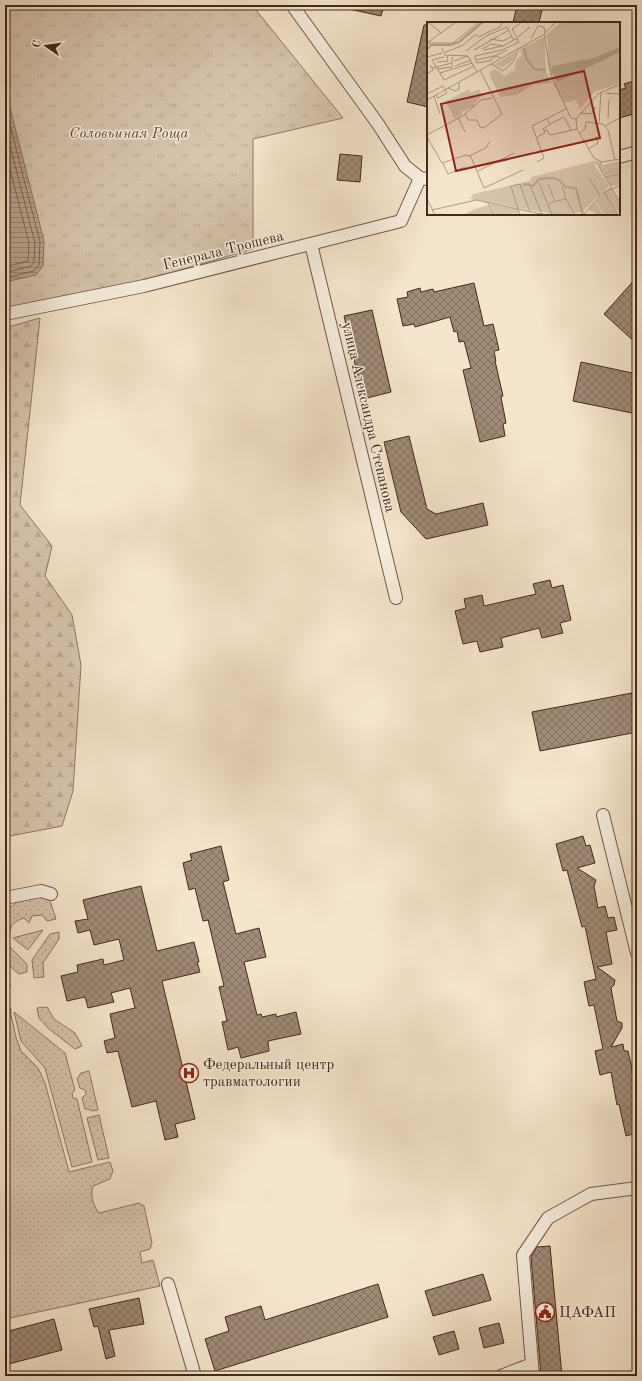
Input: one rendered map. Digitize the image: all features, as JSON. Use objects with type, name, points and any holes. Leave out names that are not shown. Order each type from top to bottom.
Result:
[{"type":"street","points":[[292,5],[378,124],[405,166],[424,179]]},
{"type":"street","points":[[620,157],[637,152]]},
{"type":"street","name":"Генерала Трошева","points":[[5,314],[144,286],[401,221],[424,179]]},
{"type":"street","name":"улица Александра Степанова","points":[[311,244],[396,598]]},
{"type":"street","points":[[603,815],[637,953]]},
{"type":"street","points":[[5,898],[41,891],[51,894]]},
{"type":"street","points":[[501,1376],[532,1370],[523,1255],[548,1218],[592,1194],[637,1188]]},
{"type":"street","points":[[168,1284],[195,1376]]},
{"type":"green space","name":"Соловьиная Роща","points":[[5,5],[252,5],[343,118],[253,139],[253,249],[63,304],[5,309]]},
{"type":"green space","points":[[40,318],[20,505],[52,546],[45,576],[72,615],[81,665],[73,791],[62,826],[5,837],[5,328]]},
{"type":"green space","points":[[43,895],[50,901],[56,919],[47,921],[42,915],[32,916],[29,923],[24,918],[14,923],[11,926],[10,932],[5,934],[5,903],[11,907],[15,904],[17,899]]},
{"type":"green space","points":[[43,930],[28,950],[13,938]]},
{"type":"green space","points":[[59,932],[59,939],[43,963],[44,977],[34,978],[32,960],[50,934]]},
{"type":"green space","points":[[5,943],[27,964],[27,972],[19,974],[5,962]]},
{"type":"green space","points":[[5,983],[11,985],[7,991],[7,1003],[11,1009],[16,1037],[21,1051],[38,1068],[45,1083],[69,1172],[110,1162],[113,1171],[110,1179],[93,1186],[92,1196],[94,1203],[99,1213],[139,1203],[144,1206],[152,1243],[150,1249],[140,1252],[142,1263],[153,1260],[160,1286],[5,1319]]},
{"type":"green space","points":[[47,1007],[54,1019],[75,1033],[82,1046],[75,1049],[49,1029],[39,1018],[37,1008]]},
{"type":"green space","points":[[14,1012],[65,1053],[75,1090],[72,1093],[73,1098],[77,1099],[92,1162],[72,1167],[45,1068],[21,1041]]},
{"type":"green space","points":[[89,1071],[98,1110],[92,1111],[85,1109],[82,1098],[86,1094],[85,1090],[80,1088],[77,1079],[81,1073]]},
{"type":"green space","points":[[99,1115],[109,1158],[98,1160],[87,1118]]},
{"type":"water","points":[[5,83],[44,241],[43,266],[36,275],[5,282]]},
{"type":"building","points":[[349,5],[384,5],[381,16],[349,9]]},
{"type":"building","points":[[517,5],[543,5],[539,22],[513,22]]},
{"type":"building","points":[[424,25],[427,25],[427,107],[407,102]]},
{"type":"building","points":[[637,80],[637,113],[620,118],[620,90],[626,88],[624,84]]},
{"type":"building","points":[[340,154],[362,156],[360,182],[337,180]]},
{"type":"building","points":[[637,277],[637,344],[604,314]]},
{"type":"building","points":[[474,283],[484,326],[493,324],[499,350],[494,351],[503,396],[501,397],[506,423],[503,424],[505,436],[480,442],[463,370],[471,368],[464,341],[459,342],[457,331],[454,332],[450,317],[415,327],[414,324],[403,326],[397,299],[408,297],[407,292],[420,288],[421,292],[433,289],[434,292]]},
{"type":"building","points":[[372,310],[391,392],[363,399],[344,316]]},
{"type":"building","points":[[581,362],[637,374],[637,414],[573,401]]},
{"type":"building","points":[[409,436],[427,509],[436,514],[483,503],[488,525],[426,539],[401,512],[384,442]]},
{"type":"building","points":[[550,580],[552,588],[563,585],[571,620],[560,623],[563,633],[542,638],[539,628],[501,638],[503,647],[480,652],[477,641],[463,644],[455,611],[466,608],[464,599],[482,595],[484,606],[536,594],[533,584]]},
{"type":"building","points":[[637,692],[637,732],[540,751],[532,712]]},
{"type":"building","points":[[583,836],[586,846],[590,845],[595,863],[577,868],[596,880],[594,886],[598,908],[605,906],[608,918],[614,917],[617,930],[606,932],[612,964],[597,967],[615,980],[614,985],[611,988],[617,1021],[622,1023],[622,1028],[611,1047],[623,1044],[624,1051],[628,1051],[634,1078],[637,1077],[637,1133],[626,1136],[619,1104],[617,1105],[611,1072],[600,1075],[595,1051],[603,1049],[594,1005],[589,1006],[584,982],[596,979],[585,926],[582,927],[567,870],[563,871],[556,844]]},
{"type":"building","points":[[221,846],[229,880],[223,882],[236,934],[259,928],[266,957],[244,962],[257,1015],[261,1014],[262,1017],[276,1014],[276,1017],[296,1012],[301,1034],[268,1041],[269,1051],[241,1058],[238,1047],[228,1050],[222,1022],[227,1021],[219,987],[224,986],[208,920],[203,921],[195,888],[189,890],[183,863],[192,860],[190,854]]},
{"type":"building","points":[[141,886],[157,951],[194,942],[200,972],[162,981],[195,1119],[175,1124],[178,1137],[165,1140],[156,1101],[132,1107],[118,1051],[107,1053],[104,1041],[115,1038],[110,1014],[135,1008],[130,988],[111,993],[114,1002],[88,1008],[85,997],[67,1001],[61,976],[78,972],[77,965],[103,959],[104,965],[124,960],[119,939],[94,945],[90,930],[78,933],[75,921],[88,919],[83,900]]},
{"type":"building","name":"ЦАФАП","points":[[550,1246],[562,1376],[541,1376],[531,1257],[537,1247]]},
{"type":"building","points":[[483,1274],[491,1300],[433,1316],[425,1291]]},
{"type":"building","points":[[378,1284],[388,1317],[215,1371],[205,1339],[229,1331],[225,1317],[261,1306],[265,1320]]},
{"type":"building","points":[[139,1298],[144,1324],[109,1330],[115,1356],[106,1359],[98,1326],[94,1327],[89,1309]]},
{"type":"building","points":[[54,1319],[62,1350],[5,1365],[5,1332]]},
{"type":"building","points":[[499,1323],[504,1343],[484,1348],[479,1328]]},
{"type":"building","points":[[454,1331],[459,1349],[439,1355],[433,1337]]},
{"type":"place","name":"Федеральный центр травматологии","points":[[189,1073]]},
{"type":"place","name":"ЦАФАП","points":[[545,1312]]}]
